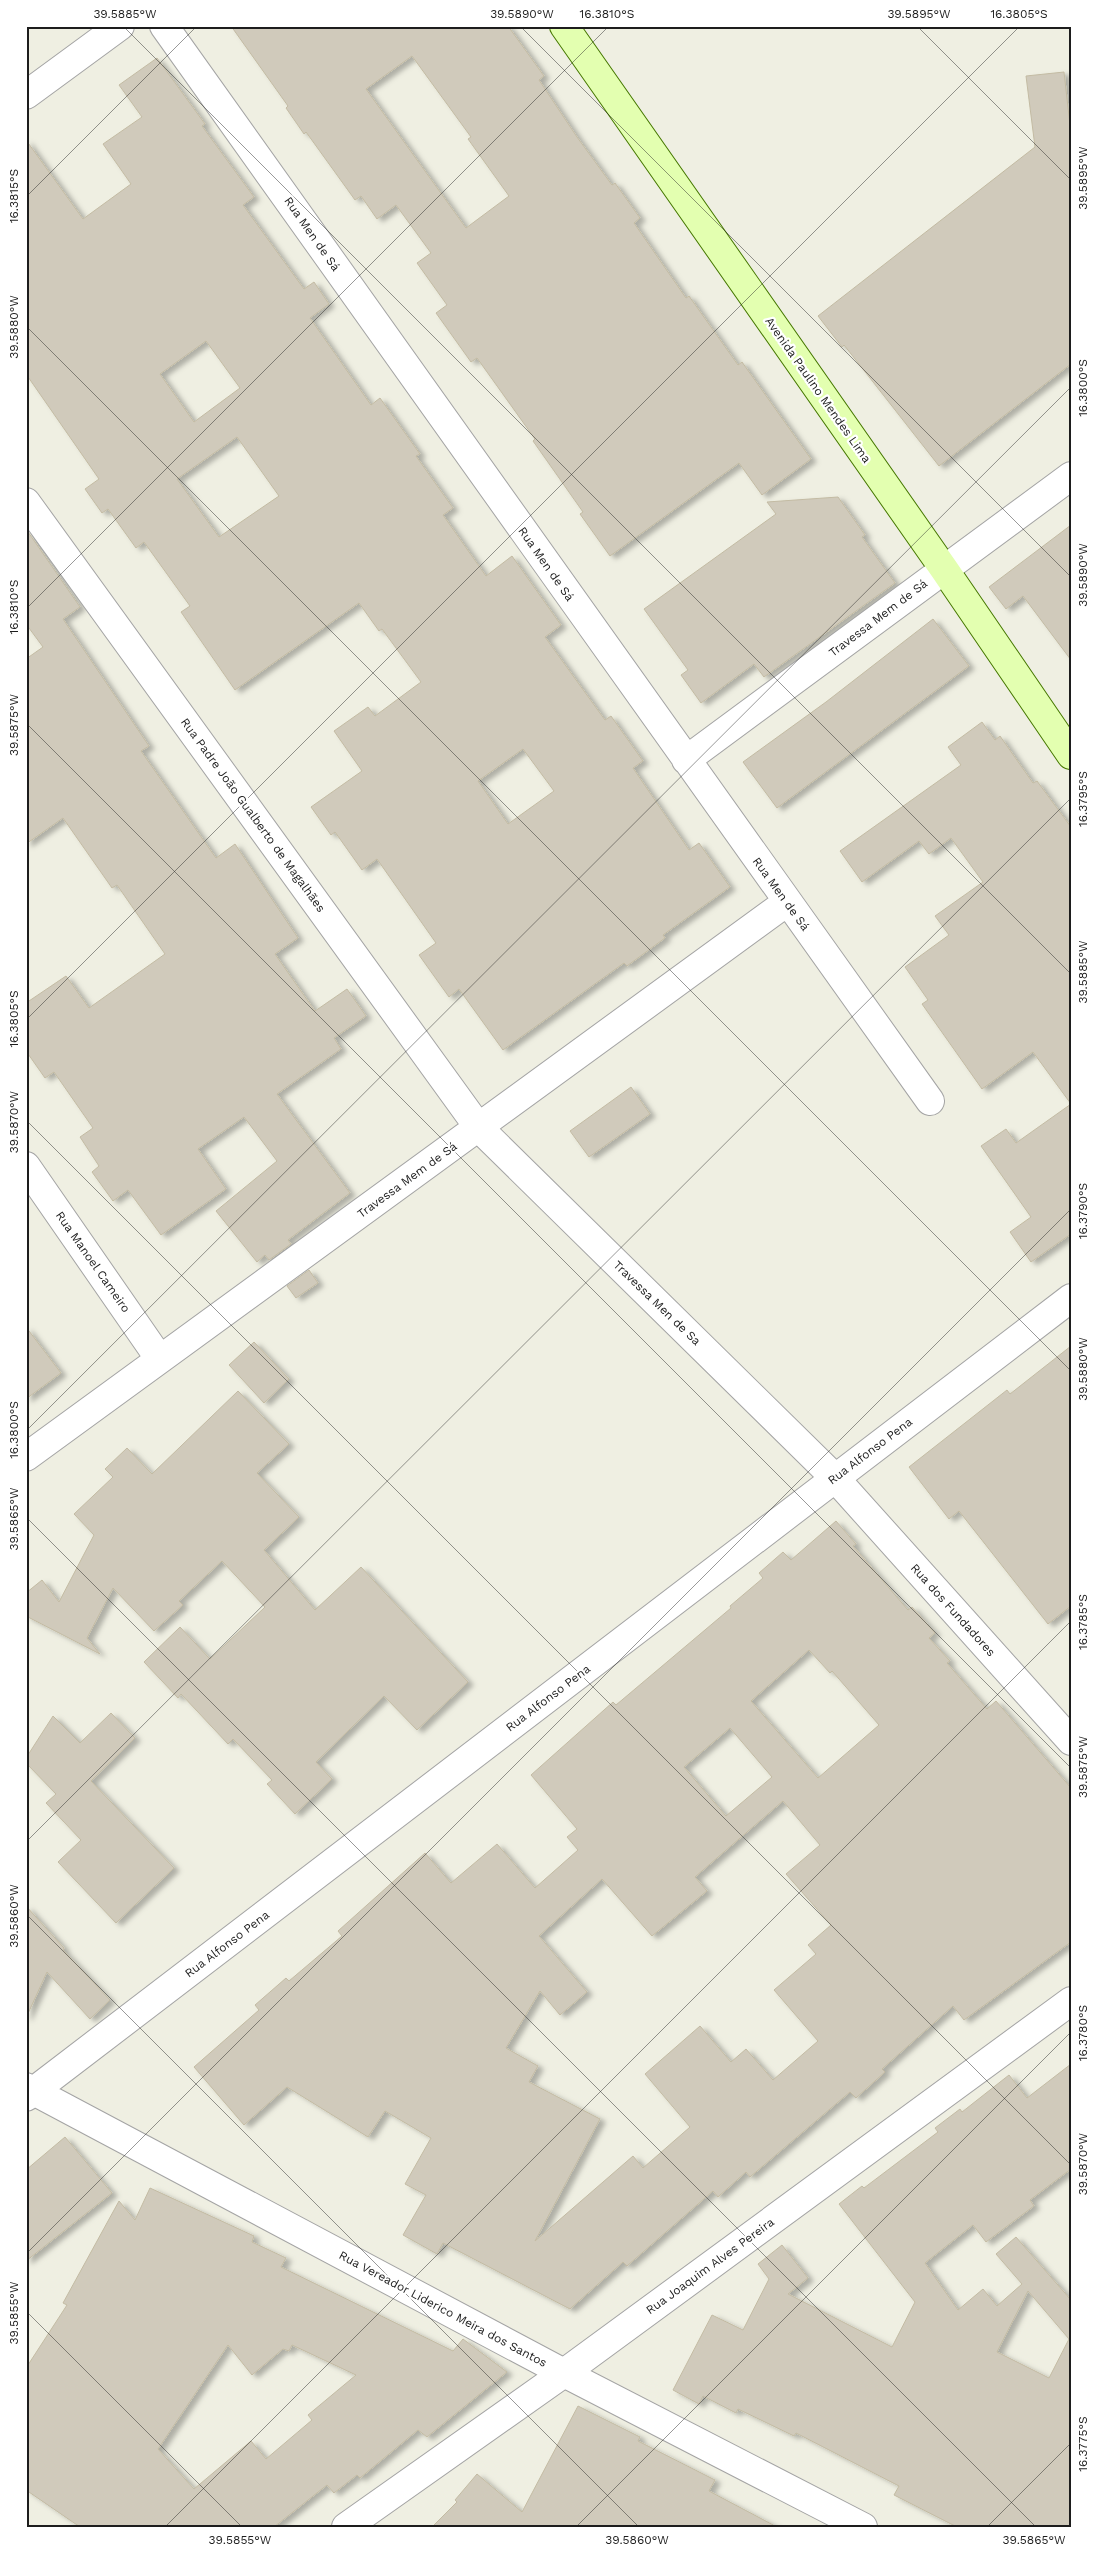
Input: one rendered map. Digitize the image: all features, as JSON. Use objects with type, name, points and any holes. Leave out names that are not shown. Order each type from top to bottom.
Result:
[{"type":"main road","name":"Avenida Paulino Mendes Lima","points":[[564,26],[944,569],[1071,755]]},
{"type":"street","points":[[26,94],[120,26]]},
{"type":"street","name":"Rua Men de Sá","points":[[164,26],[930,1101]]},
{"type":"street","name":"Travessa Mem de Sá","points":[[686,760],[1071,476]]},
{"type":"street","name":"Rua Padre João Gualberto de Magalhães","points":[[26,502],[479,1128]]},
{"type":"street","name":"Travessa Mem de Sá","points":[[26,1457],[159,1358],[479,1128],[787,902]]},
{"type":"street","name":"Travessa Men de Sa","points":[[479,1128],[835,1478]]},
{"type":"street","name":"Rua Manoel Cameiro","points":[[26,1166],[159,1358]]},
{"type":"street","name":"Rua Alfonso Pena","points":[[29,2092],[1071,1298]]},
{"type":"street","name":"Rua dos Fundadores","points":[[835,1478],[1071,1741]]},
{"type":"street","name":"Rua Joaquim Alves Pereira","points":[[346,2527],[564,2373],[1071,2001]]},
{"type":"street","name":"Rua Vereador Liderico Meira dos Santos","points":[[29,2092],[564,2373],[863,2527]]},
{"type":"building","points":[[231,26],[508,26],[544,76],[539,80],[577,137],[612,185],[615,183],[640,218],[634,223],[686,298],[689,296],[738,365],[742,362],[811,459],[762,495],[739,463],[610,556],[580,514],[583,512],[533,441],[535,439],[477,358],[471,362],[436,313],[447,305],[417,263],[431,253],[396,205],[377,219],[361,196],[355,200],[306,132],[304,134],[286,108],[288,106]],"holes":[[[412,56],[471,137],[468,139],[509,196],[466,228],[366,89]]]},
{"type":"building","points":[[157,58],[205,124],[202,126],[254,197],[243,205],[304,289],[314,282],[329,304],[310,318],[371,405],[380,398],[420,454],[416,456],[453,508],[443,515],[486,576],[512,556],[561,625],[545,637],[605,720],[611,716],[643,761],[633,768],[689,850],[699,843],[730,887],[663,935],[665,938],[627,966],[624,963],[503,1050],[459,989],[449,997],[419,955],[436,943],[377,859],[362,870],[335,832],[331,835],[311,807],[362,771],[334,731],[368,707],[375,716],[421,682],[382,629],[379,631],[359,603],[235,690],[181,612],[190,606],[144,542],[136,548],[108,509],[102,513],[85,489],[99,479],[26,374],[26,140],[83,219],[131,184],[103,144],[142,117],[119,85]],"holes":[[[206,341],[240,388],[194,422],[160,374]],[[237,437],[279,496],[219,537],[177,479]],[[523,749],[554,791],[508,824],[478,781]]]},
{"type":"building","points":[[1064,72],[1071,134],[1071,364],[939,466],[844,345],[842,347],[818,316],[1035,147],[1026,76]]},
{"type":"building","points":[[838,497],[865,535],[862,537],[895,583],[764,677],[754,664],[701,703],[681,675],[688,670],[644,609],[776,514],[767,502]]},
{"type":"building","points":[[1071,525],[1071,660],[1023,596],[1006,609],[989,587]]},
{"type":"building","points":[[26,529],[80,607],[63,619],[149,746],[141,751],[216,858],[235,844],[298,938],[275,954],[315,1011],[347,989],[366,1016],[334,1038],[341,1049],[277,1094],[350,1193],[288,1240],[291,1244],[269,1260],[265,1255],[257,1262],[216,1211],[277,1161],[244,1117],[198,1149],[226,1189],[161,1235],[128,1190],[113,1201],[92,1172],[99,1166],[80,1137],[93,1128],[54,1072],[45,1078],[26,1051],[26,1003],[66,976],[89,1008],[165,954],[117,885],[112,888],[63,818],[26,844],[26,659],[43,647],[26,624]]},
{"type":"building","points":[[933,619],[969,666],[777,808],[743,762],[826,702]]},
{"type":"building","points":[[982,722],[995,740],[1000,736],[1033,783],[1037,781],[1071,827],[1071,1104],[1033,1052],[982,1089],[922,1004],[928,1000],[905,967],[949,935],[935,916],[983,882],[951,838],[929,854],[919,841],[862,882],[840,851],[961,765],[948,747]]},
{"type":"building","points":[[631,1087],[650,1114],[589,1157],[570,1131]]},
{"type":"building","points":[[1071,1104],[1071,1234],[1031,1262],[1010,1232],[1031,1217],[981,1146],[1006,1129],[1016,1143]]},
{"type":"building","points":[[309,1270],[318,1283],[296,1298],[287,1286]]},
{"type":"building","points":[[26,1327],[61,1373],[26,1399]]},
{"type":"building","points":[[254,1342],[289,1379],[264,1403],[229,1365]]},
{"type":"building","points":[[1071,1346],[1071,1606],[1048,1624],[959,1511],[949,1519],[909,1467],[1007,1390],[1010,1394]]},
{"type":"building","points":[[238,1391],[289,1444],[257,1473],[299,1517],[264,1550],[315,1610],[361,1567],[468,1682],[417,1730],[384,1696],[316,1762],[332,1779],[295,1814],[267,1784],[272,1780],[233,1739],[228,1744],[181,1694],[178,1698],[144,1662],[180,1627],[210,1659],[265,1607],[222,1561],[179,1601],[183,1605],[154,1631],[113,1588],[87,1638],[100,1654],[26,1616],[26,1593],[42,1580],[59,1602],[94,1535],[74,1514],[113,1477],[105,1469],[127,1448],[152,1474]]},
{"type":"building","points":[[836,1521],[856,1544],[853,1546],[908,1610],[912,1607],[935,1633],[929,1638],[950,1661],[947,1663],[987,1709],[996,1701],[1071,1788],[1071,1942],[964,2020],[953,2006],[882,2069],[885,2072],[856,2098],[850,2092],[750,2177],[746,2172],[718,2197],[713,2191],[627,2266],[623,2262],[570,2309],[443,2243],[437,2254],[403,2235],[426,2195],[405,2184],[431,2138],[385,2111],[368,2137],[287,2087],[244,2125],[194,2067],[259,2010],[255,2005],[286,1978],[289,1981],[342,1936],[338,1931],[425,1853],[451,1883],[497,1844],[535,1888],[578,1850],[567,1837],[577,1829],[531,1775],[613,1702],[616,1705],[731,1608],[730,1606],[763,1578],[759,1573],[783,1552],[791,1560]],"holes":[[[809,1650],[830,1673],[832,1671],[879,1725],[818,1778],[751,1701]],[[730,1728],[772,1777],[726,1816],[684,1767]],[[783,1801],[820,1845],[786,1874],[831,1925],[808,1945],[816,1954],[774,1990],[818,2041],[773,2080],[746,2049],[731,2062],[700,2026],[645,2074],[690,2127],[643,2168],[633,2156],[535,2241],[600,2119],[529,2082],[538,2066],[506,2048],[540,1991],[560,2015],[587,1992],[539,1936],[602,1879],[652,1936],[707,1891],[695,1877]]]},
{"type":"building","points":[[111,1713],[135,1738],[91,1781],[174,1868],[116,1923],[58,1862],[81,1840],[46,1803],[56,1794],[26,1763],[26,1758],[53,1716],[80,1743]]},
{"type":"building","points":[[26,1906],[64,1948],[63,1950],[110,2000],[90,2019],[47,1972],[26,2018]]},
{"type":"building","points":[[1071,2064],[1071,2169],[1030,2200],[1034,2206],[986,2242],[973,2225],[925,2263],[958,2310],[983,2289],[997,2306],[1022,2284],[996,2254],[1016,2237],[1071,2300],[1071,2527],[957,2527],[894,2495],[899,2486],[796,2433],[794,2436],[738,2409],[736,2413],[703,2396],[699,2404],[673,2390],[712,2315],[743,2330],[769,2279],[758,2264],[782,2245],[808,2278],[788,2294],[892,2347],[915,2302],[839,2204],[862,2186],[864,2188],[938,2132],[935,2128],[960,2109],[962,2112],[1009,2075],[1027,2098]],"holes":[[[1028,2291],[1069,2339],[1049,2378],[997,2352]]]},
{"type":"building","points":[[65,2137],[112,2193],[26,2261],[26,2170]]},
{"type":"building","points":[[150,2188],[254,2236],[252,2242],[286,2258],[281,2267],[453,2351],[463,2339],[507,2372],[427,2437],[418,2430],[360,2478],[357,2475],[334,2493],[327,2485],[274,2527],[80,2527],[26,2490],[26,2368],[67,2305],[63,2303],[119,2201],[135,2220]],"holes":[[[228,2345],[252,2375],[283,2349],[289,2351],[292,2345],[356,2375],[308,2415],[312,2420],[266,2459],[251,2441],[194,2489],[158,2449]]]},
{"type":"building","points":[[578,2406],[640,2437],[638,2441],[715,2480],[709,2491],[777,2527],[432,2527],[457,2502],[455,2500],[477,2474],[522,2512]]}]
